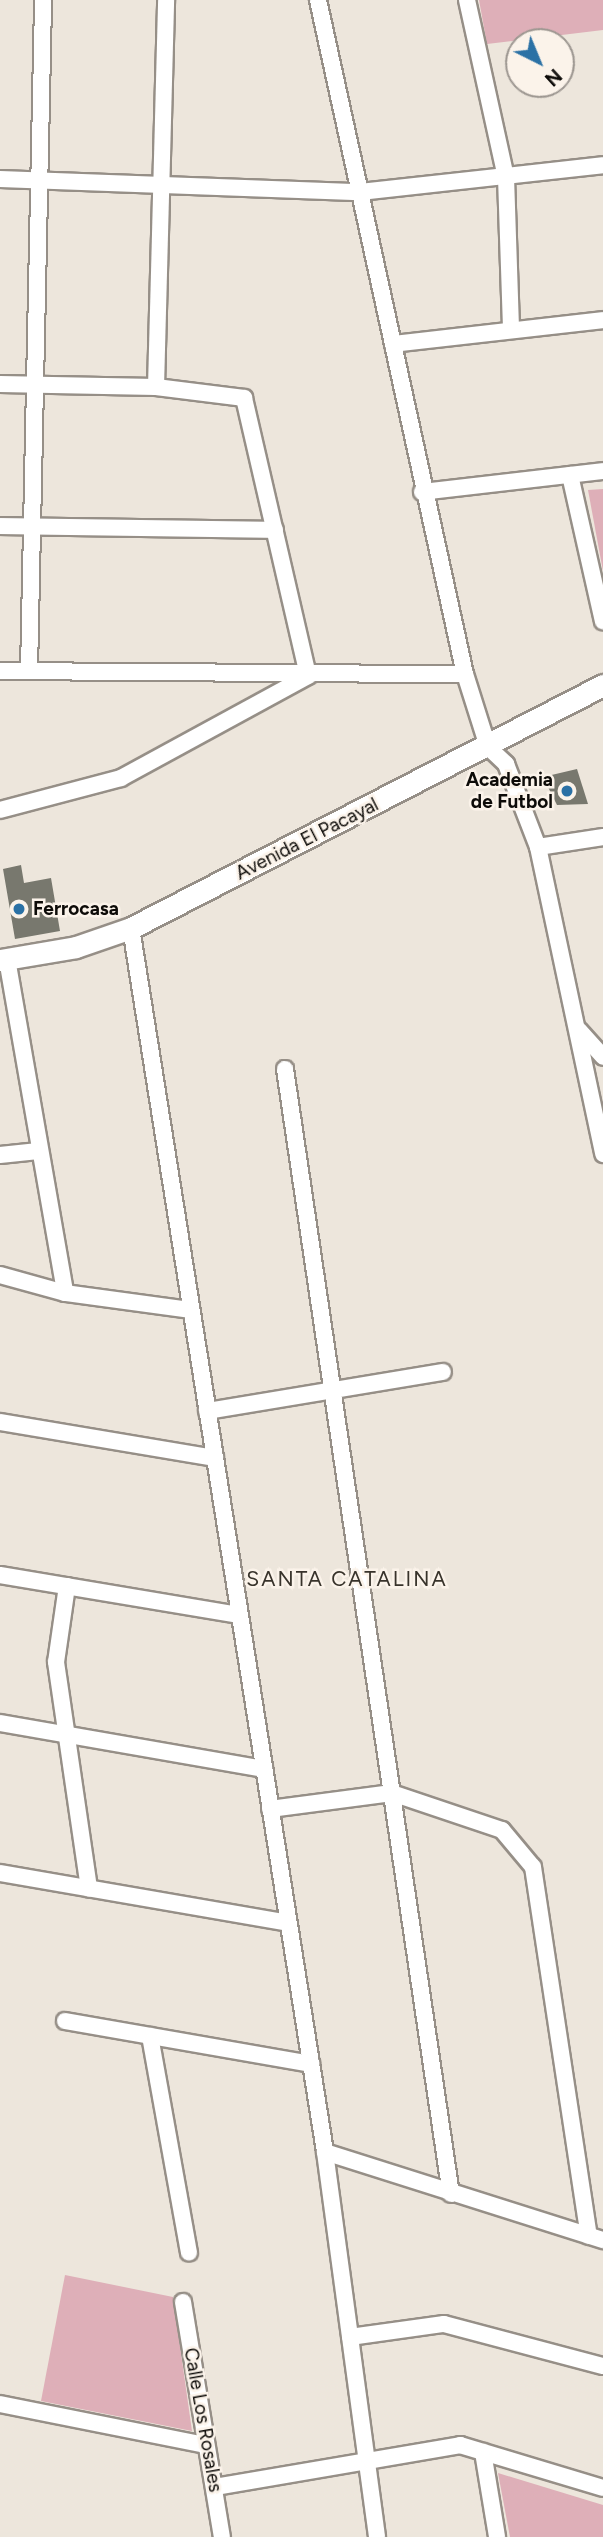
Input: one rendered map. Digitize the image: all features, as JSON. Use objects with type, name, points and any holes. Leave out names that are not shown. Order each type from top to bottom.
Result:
[{"type":"street","points":[[29,671],[33,384],[42,180],[43,0]]},
{"type":"street","points":[[156,387],[164,185],[166,0]]},
{"type":"street","points":[[318,0],[393,344],[422,492],[465,674],[488,747],[506,764],[538,847],[603,1154]]},
{"type":"street","points":[[467,0],[506,177],[511,330]]},
{"type":"street","points":[[0,179],[360,192],[603,165]]},
{"type":"street","points":[[393,344],[603,320]]},
{"type":"street","points":[[0,384],[156,387],[244,398],[308,676]]},
{"type":"street","points":[[422,492],[603,471]]},
{"type":"street","points":[[570,475],[603,621]]},
{"type":"street","points":[[0,526],[275,530]]},
{"type":"street","points":[[0,671],[308,676],[465,674]]},
{"type":"street","points":[[0,810],[121,778],[308,676]]},
{"type":"street","name":"Avenida El Pacayal","points":[[3,960],[76,947],[131,928],[488,747],[603,685]]},
{"type":"street","points":[[538,847],[603,836]]},
{"type":"street","points":[[131,928],[325,2152],[377,2537]]},
{"type":"street","points":[[3,960],[36,1151],[65,1293]]},
{"type":"street","points":[[578,1028],[603,1057]]},
{"type":"street","points":[[285,1069],[450,2194]]},
{"type":"street","points":[[0,1154],[36,1151]]},
{"type":"street","points":[[0,1275],[65,1293],[191,1310]]},
{"type":"street","points":[[207,1410],[333,1392],[443,1372]]},
{"type":"street","points":[[0,1422],[215,1458]]},
{"type":"street","points":[[0,1575],[240,1615]]},
{"type":"street","points":[[67,1586],[56,1662],[89,1889]]},
{"type":"street","points":[[0,1723],[264,1769]]},
{"type":"street","points":[[270,1809],[391,1793],[502,1830],[533,1867],[596,2238],[450,2194],[325,2152]]},
{"type":"street","points":[[0,1873],[288,1923]]},
{"type":"street","points":[[65,2021],[311,2064]]},
{"type":"street","points":[[150,2036],[189,2253]]},
{"type":"street","name":"Calle Los Rosales","points":[[183,2302],[222,2537]]},
{"type":"street","points":[[350,2337],[444,2325],[603,2366]]},
{"type":"street","points":[[0,2404],[205,2445]]},
{"type":"street","points":[[215,2487],[367,2462],[427,2447],[483,2452],[603,2488]]},
{"type":"street","points":[[483,2452],[497,2537]]},
{"type":"shaded area","points":[[479,0],[603,0],[603,30],[575,33],[575,28],[505,28],[505,42],[487,44]]},
{"type":"shaded area","points":[[603,489],[603,571],[588,490]]},
{"type":"shaded area","points":[[65,2275],[173,2297],[192,2431],[41,2401]]},
{"type":"shaded area","points":[[498,2473],[603,2505],[603,2537],[510,2537]]},
{"type":"building","name":"Academia de Futbol","points":[[577,769],[588,804],[557,805],[543,777]]},
{"type":"building","points":[[21,865],[24,883],[51,878],[60,931],[15,939],[3,869]]},
{"type":"place","name":"Academia de Futbol","points":[[567,791]]},
{"type":"place","name":"Ferrocasa","points":[[19,909]]},
{"type":"district","name":"SANTA CATALINA","points":[[347,1579]]}]
